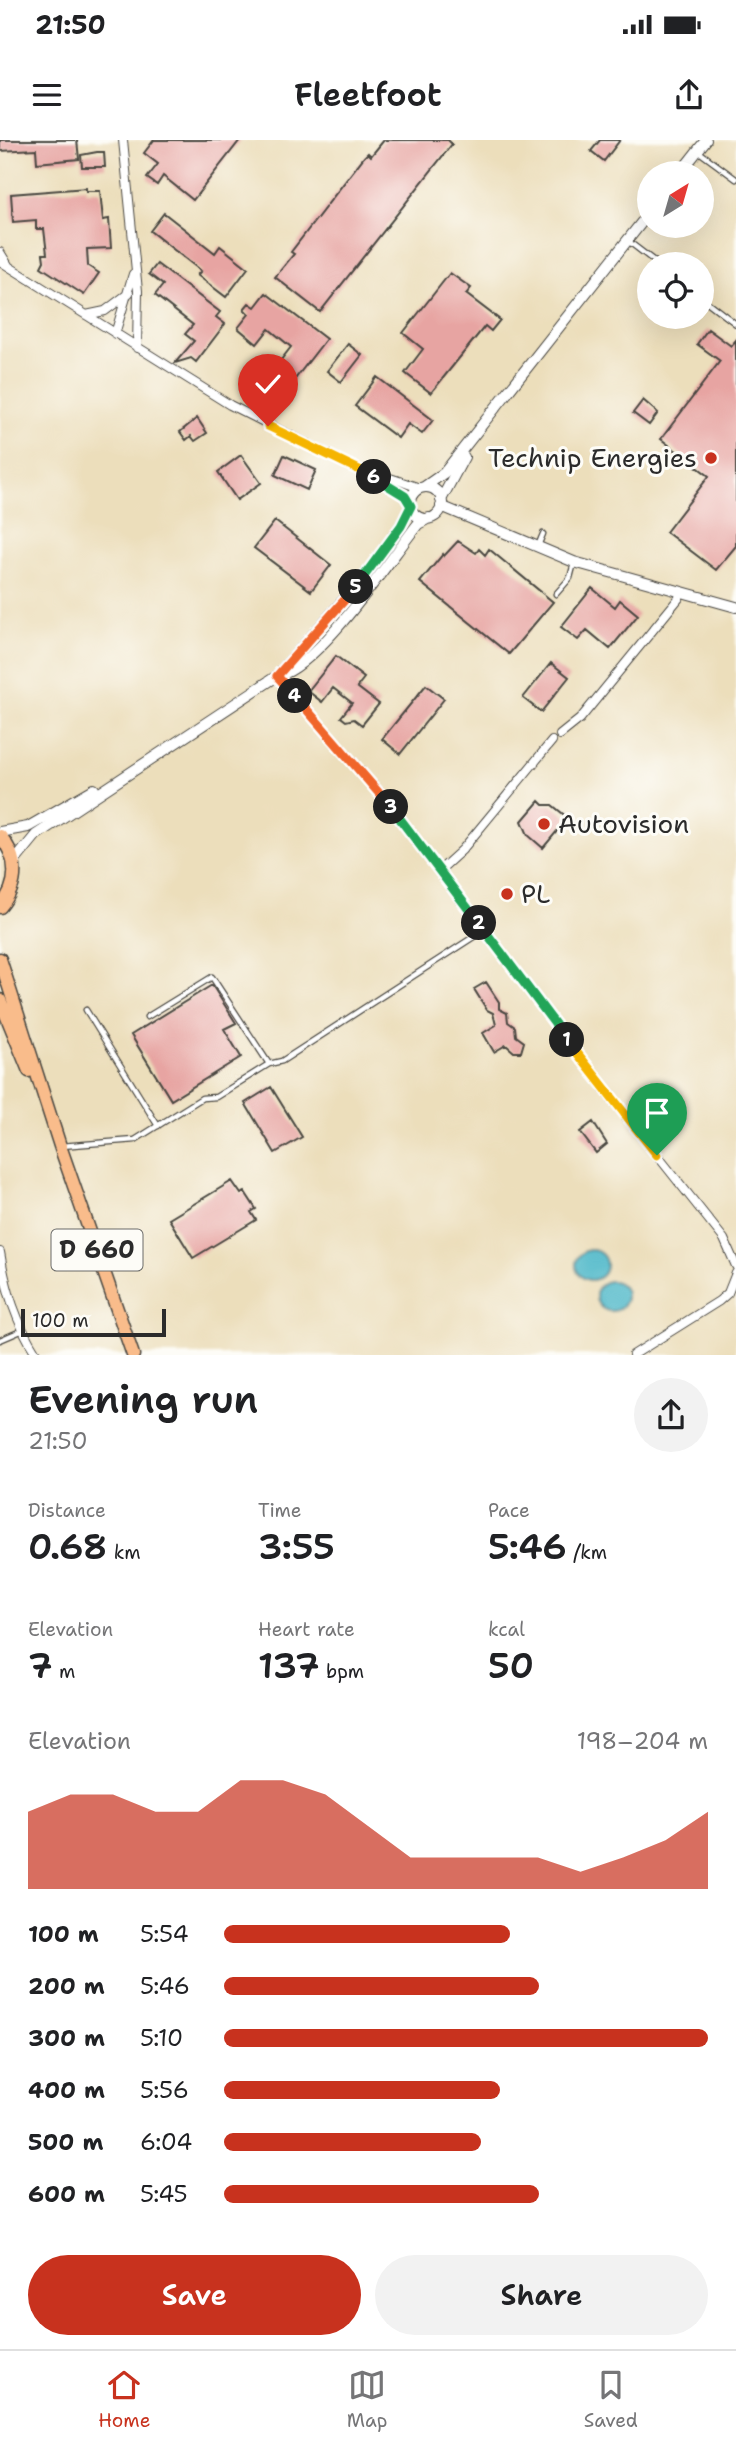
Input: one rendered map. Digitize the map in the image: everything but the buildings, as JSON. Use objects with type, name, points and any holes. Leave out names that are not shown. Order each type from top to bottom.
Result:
[{"type":"main road","points":[[0,834],[15,862],[15,880],[8,897],[0,907]]},
{"type":"main road","name":"D 660","points":[[0,959],[60,1146],[134,1355]]},
{"type":"main road","name":"D 660","points":[[0,1000],[60,1146]]},
{"type":"street","points":[[123,140],[139,312],[137,348]]},
{"type":"street","points":[[689,161],[706,140]]},
{"type":"street","points":[[15,862],[36,835],[277,676],[363,577],[401,526],[411,506],[411,496],[444,473],[637,228]]},
{"type":"street","points":[[0,252],[9,267]]},
{"type":"street","points":[[0,261],[230,405],[393,487],[405,496],[416,515],[429,518]]},
{"type":"street","points":[[115,334],[135,268]]},
{"type":"street","points":[[86,315],[106,312],[129,293]]},
{"type":"street","points":[[277,676],[291,672],[338,626],[418,524],[437,514],[450,478],[495,410]]},
{"type":"street","points":[[310,446],[410,487],[433,489],[441,503],[575,562],[736,607]]},
{"type":"street","points":[[440,870],[462,850],[556,738],[580,719],[679,598],[680,592]]},
{"type":"street","points":[[277,676],[379,792],[440,870],[724,1239],[736,1266]]},
{"type":"street","points":[[0,834],[27,827],[162,750]]},
{"type":"street","points":[[0,1252],[5,1287],[21,1331],[37,1355]]},
{"type":"street","points":[[633,1355],[719,1301],[728,1293],[736,1273]]},
{"type":"lane","points":[[698,150],[736,179]]},
{"type":"lane","points":[[627,241],[642,252]]},
{"type":"lane","points":[[714,307],[736,324]]},
{"type":"lane","points":[[538,547],[543,534]]},
{"type":"lane","points":[[556,594],[570,578],[575,562]]},
{"type":"lane","points":[[60,1146],[135,1140],[202,1098],[216,1097],[269,1064],[282,1061],[475,936],[481,926]]},
{"type":"lane","points":[[147,1017],[212,977],[269,1064]]},
{"type":"lane","points":[[86,1010],[158,1126]]},
{"type":"lane","points":[[0,1340],[21,1331]]},
{"type":"water","points":[[591,1250],[602,1254],[606,1265],[602,1276],[591,1280],[580,1276],[576,1265],[580,1254]]},
{"type":"water","points":[[611,1281],[622,1285],[626,1296],[622,1307],[611,1311],[600,1307],[596,1296],[600,1285]]},
{"type":"place","name":"Technip Energies","points":[[711,458]]},
{"type":"place","name":"Autovision","points":[[544,824]]},
{"type":"place","name":"PL","points":[[507,894]]},
{"type":"route","points":[[268,426],[393,487],[405,496],[411,506],[401,526],[363,577],[277,676],[379,792],[657,1155]]}]
